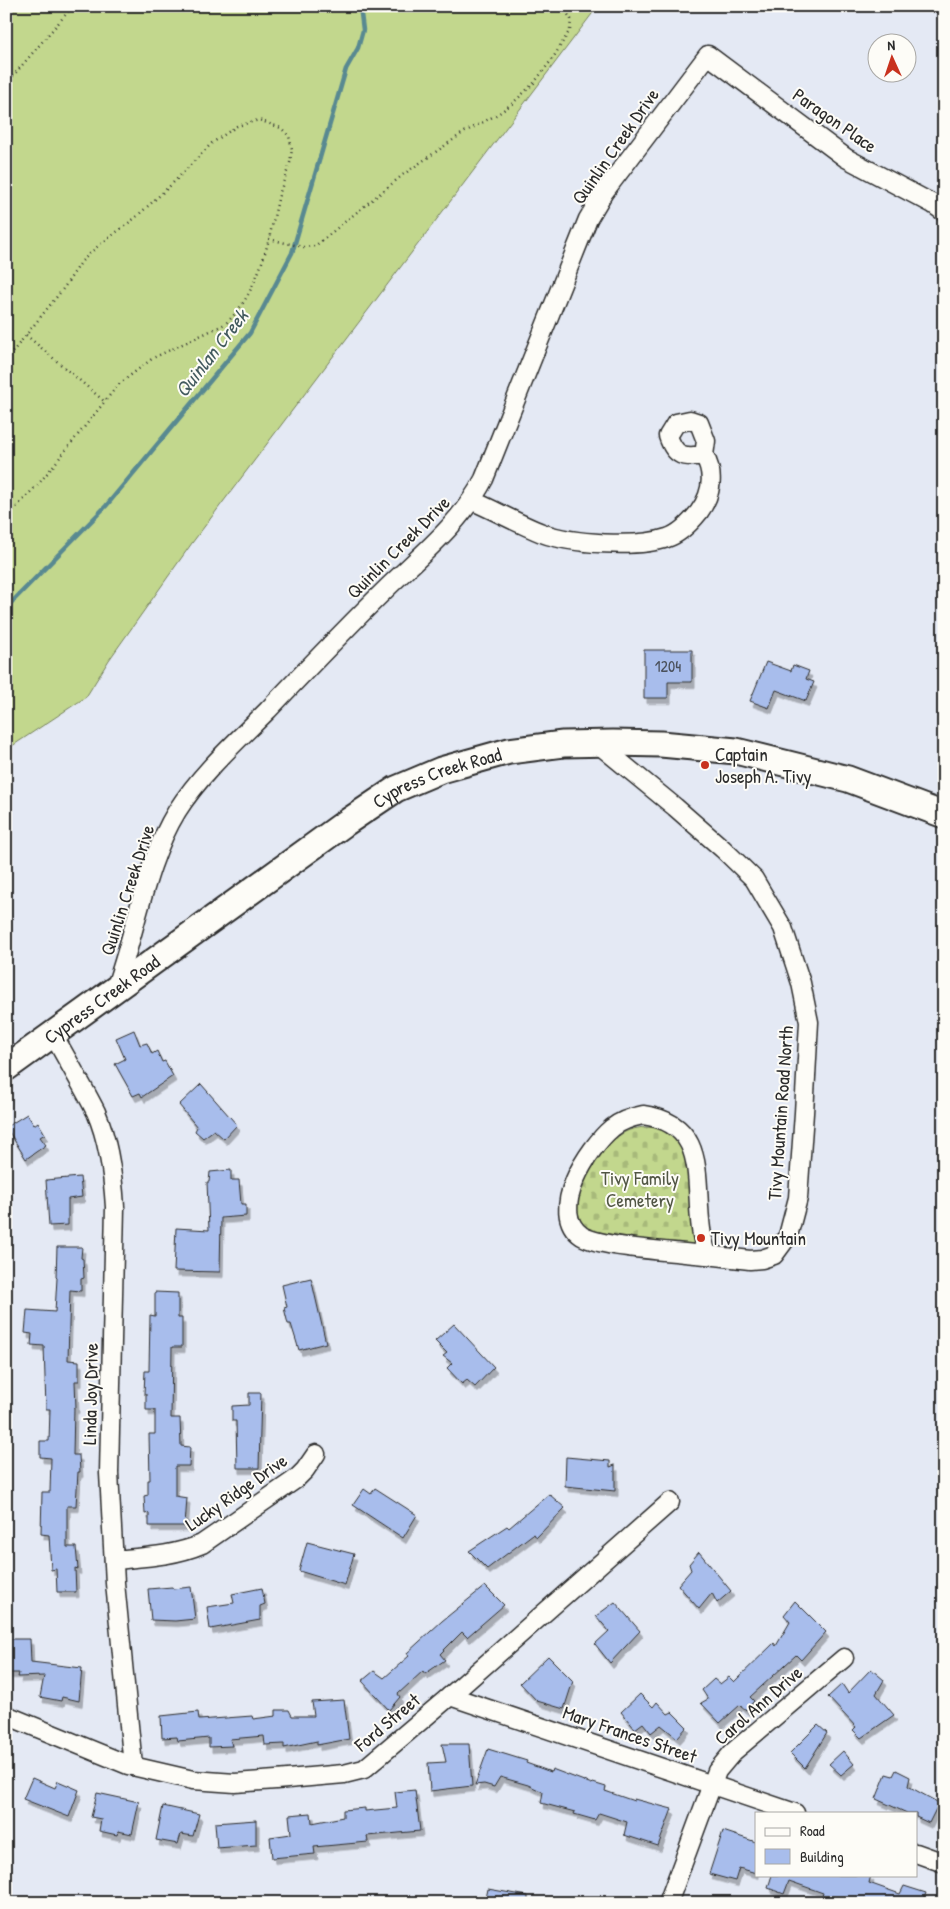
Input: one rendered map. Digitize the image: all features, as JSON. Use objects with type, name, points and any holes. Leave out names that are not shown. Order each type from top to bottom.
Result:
[{"type":"main road","name":"Cypress Creek Road","points":[[6,1068],[344,824],[396,789],[441,770],[509,751],[563,744],[597,743],[661,744],[736,751],[848,778],[944,814]]},
{"type":"street","name":"Paragon Place","points":[[708,55],[846,158],[933,204],[944,212]]},
{"type":"street","name":"Quinlin Creek Drive","points":[[115,990],[159,848],[177,812],[202,777],[369,606],[452,526],[473,501],[484,479],[588,219],[604,192],[708,55]]},
{"type":"street","points":[[473,501],[544,534],[579,542],[643,543],[669,538],[691,523],[706,502],[712,480],[704,455]]},
{"type":"street","name":"Tivy Mountain Road North","points":[[597,743],[675,807],[754,879],[783,928],[801,983],[809,1022],[798,1198],[788,1236],[774,1255],[750,1260],[610,1244],[584,1237],[573,1228],[569,1216],[569,1200],[574,1182],[581,1165],[596,1142],[613,1126],[643,1114],[670,1122],[684,1133],[694,1150],[698,1168],[701,1229],[707,1255]]},
{"type":"street","name":"Linda Joy Drive","points":[[53,1034],[96,1113],[110,1157],[114,1190],[109,1473],[114,1560],[133,1766]]},
{"type":"street","name":"Lucky Ridge Drive","points":[[114,1560],[169,1555],[202,1544],[296,1478],[305,1470],[316,1454]]},
{"type":"street","name":"Ford Street","points":[[6,1715],[133,1766],[193,1780],[235,1783],[344,1774],[364,1769],[450,1696],[670,1502]]},
{"type":"street","name":"Carol Ann Drive","points":[[668,1903],[717,1771],[733,1752],[844,1658]]},
{"type":"street","name":"Mary Frances Street","points":[[450,1696],[792,1812]]},
{"type":"street","points":[[918,1855],[944,1863]]},
{"type":"path","points":[[6,84],[73,6]]},
{"type":"path","points":[[269,239],[283,243],[315,246],[404,174],[463,133],[513,104],[534,83],[564,42],[570,30],[571,19],[562,6]]},
{"type":"path","points":[[6,360],[82,261],[135,218],[218,138],[238,126],[259,120],[281,128],[289,136],[292,149],[290,163],[279,195],[262,263],[234,316],[218,327],[153,358],[118,384],[41,481],[6,518]]},
{"type":"path","points":[[26,336],[104,401]]},
{"type":"green space","points":[[6,6],[598,6],[192,543],[109,660],[86,697],[6,750]]},
{"type":"green space","name":"Tivy Family Cemetery","points":[[644,1127],[659,1128],[671,1135],[683,1146],[689,1161],[700,1249],[595,1233],[585,1226],[580,1219],[577,1205],[579,1193],[589,1168],[616,1138],[627,1131]]},
{"type":"building","points":[[644,650],[692,650],[692,682],[668,682],[668,698],[644,698]]},
{"type":"building","points":[[766,662],[791,671],[793,665],[809,671],[806,679],[814,682],[806,701],[776,690],[769,708],[750,701]]},
{"type":"building","points":[[134,1030],[140,1045],[147,1043],[152,1054],[157,1051],[162,1062],[165,1061],[173,1076],[142,1097],[140,1093],[133,1096],[115,1064],[125,1059],[116,1038]]},
{"type":"building","points":[[201,1084],[237,1125],[224,1139],[214,1130],[203,1138],[195,1131],[197,1127],[179,1105]]},
{"type":"building","points":[[27,1114],[34,1125],[38,1122],[45,1134],[40,1137],[46,1145],[26,1159],[6,1127]]},
{"type":"building","points":[[231,1170],[231,1180],[239,1180],[241,1204],[246,1204],[246,1216],[221,1218],[220,1272],[174,1271],[176,1228],[209,1230],[207,1182],[209,1182],[210,1172]]},
{"type":"building","points":[[80,1177],[82,1197],[68,1199],[68,1225],[49,1226],[46,1180]]},
{"type":"building","points":[[57,1247],[82,1247],[81,1258],[83,1259],[84,1278],[81,1279],[81,1291],[70,1290],[68,1360],[79,1361],[79,1381],[75,1381],[76,1408],[74,1408],[73,1455],[79,1455],[80,1472],[78,1472],[76,1506],[67,1506],[67,1547],[76,1547],[78,1569],[75,1568],[76,1592],[57,1592],[56,1569],[51,1570],[49,1535],[41,1534],[42,1492],[50,1492],[51,1458],[40,1457],[40,1441],[49,1441],[50,1409],[46,1409],[44,1346],[31,1345],[32,1334],[25,1333],[27,1310],[55,1312]]},
{"type":"building","points":[[311,1278],[326,1343],[299,1350],[291,1324],[288,1324],[284,1308],[287,1307],[282,1285]]},
{"type":"building","points":[[155,1292],[178,1293],[178,1318],[182,1318],[182,1347],[172,1347],[171,1418],[180,1418],[181,1446],[190,1447],[189,1466],[175,1466],[175,1496],[187,1498],[185,1526],[149,1526],[149,1513],[145,1514],[144,1496],[148,1495],[148,1480],[150,1480],[149,1434],[155,1434],[155,1410],[146,1410],[146,1394],[144,1394],[145,1371],[149,1371],[150,1315],[155,1316]]},
{"type":"building","points":[[454,1324],[494,1367],[475,1387],[467,1380],[462,1384],[447,1368],[452,1363],[443,1356],[447,1353],[435,1341]]},
{"type":"building","points":[[249,1393],[261,1393],[259,1468],[237,1468],[236,1421],[232,1421],[232,1406],[249,1405]]},
{"type":"building","points":[[566,1457],[610,1461],[610,1467],[615,1465],[615,1491],[565,1486]]},
{"type":"building","points":[[375,1488],[417,1515],[403,1538],[353,1505],[364,1489],[371,1494]]},
{"type":"building","points":[[549,1494],[565,1508],[537,1537],[533,1534],[487,1569],[469,1551],[507,1526],[509,1528]]},
{"type":"building","points":[[307,1542],[354,1554],[345,1585],[299,1571]]},
{"type":"building","points":[[699,1552],[731,1591],[717,1603],[712,1593],[699,1609],[678,1585],[691,1570],[689,1564]]},
{"type":"building","points":[[485,1586],[504,1605],[467,1637],[462,1632],[440,1654],[445,1660],[425,1674],[423,1671],[398,1694],[400,1697],[389,1710],[362,1681],[374,1671],[384,1678],[409,1656],[407,1653],[442,1621]]},
{"type":"building","points":[[172,1587],[173,1589],[191,1587],[195,1619],[175,1621],[151,1620],[148,1589]]},
{"type":"building","points":[[262,1588],[265,1604],[260,1606],[260,1620],[210,1629],[207,1607],[234,1603],[232,1594]]},
{"type":"building","points":[[795,1601],[826,1632],[801,1660],[796,1655],[750,1697],[754,1701],[746,1710],[740,1705],[720,1723],[701,1703],[708,1699],[702,1690],[714,1679],[720,1684],[729,1677],[734,1682],[774,1643],[776,1646],[790,1622],[784,1615]]},
{"type":"building","points":[[615,1602],[640,1631],[610,1663],[595,1644],[609,1631],[596,1616]]},
{"type":"building","points":[[6,1639],[30,1639],[31,1662],[82,1668],[79,1701],[62,1697],[61,1701],[40,1697],[44,1676],[18,1677],[19,1673],[6,1673]]},
{"type":"building","points":[[548,1656],[573,1681],[564,1709],[537,1701],[520,1683]]},
{"type":"building","points":[[871,1669],[884,1680],[876,1694],[894,1715],[861,1738],[853,1730],[856,1727],[828,1697],[842,1684],[848,1693]]},
{"type":"building","points":[[640,1694],[653,1707],[657,1702],[668,1714],[672,1712],[687,1727],[677,1738],[661,1725],[651,1733],[643,1723],[635,1729],[621,1712]]},
{"type":"building","points":[[344,1700],[349,1739],[317,1745],[317,1741],[284,1748],[284,1744],[265,1745],[264,1736],[230,1739],[232,1746],[209,1747],[209,1738],[178,1741],[177,1737],[162,1738],[161,1716],[198,1712],[199,1720],[252,1716],[253,1719],[276,1716],[276,1710],[289,1710],[292,1716],[314,1716],[312,1702]]},
{"type":"building","points":[[818,1725],[827,1733],[805,1768],[790,1753]]},
{"type":"building","points":[[442,1744],[469,1744],[472,1786],[430,1791],[428,1763],[446,1762]]},
{"type":"building","points":[[488,1749],[527,1761],[526,1763],[551,1772],[552,1769],[592,1784],[606,1787],[605,1791],[634,1801],[634,1799],[672,1809],[658,1846],[624,1835],[627,1822],[599,1813],[595,1820],[574,1814],[575,1812],[541,1803],[543,1792],[528,1785],[500,1777],[494,1787],[484,1784],[475,1785]]},
{"type":"building","points":[[843,1751],[854,1764],[841,1775],[829,1764]]},
{"type":"building","points":[[896,1770],[910,1777],[908,1786],[939,1803],[929,1823],[918,1818],[918,1812],[905,1812],[876,1799],[886,1774],[893,1776]]},
{"type":"building","points":[[32,1778],[55,1788],[58,1781],[79,1790],[69,1817],[23,1799]]},
{"type":"building","points":[[415,1790],[420,1831],[367,1836],[368,1842],[314,1847],[315,1854],[272,1858],[270,1837],[291,1834],[289,1815],[311,1813],[312,1823],[343,1817],[343,1810],[365,1808],[365,1811],[397,1808],[395,1792]]},
{"type":"building","points":[[97,1793],[139,1802],[132,1834],[118,1831],[117,1835],[99,1831],[101,1819],[91,1817]]},
{"type":"building","points":[[163,1806],[199,1814],[193,1836],[181,1834],[178,1844],[156,1840]]},
{"type":"building","points":[[256,1820],[256,1845],[217,1848],[215,1823]]},
{"type":"building","points":[[723,1831],[755,1842],[755,1873],[739,1868],[735,1881],[709,1874]]},
{"type":"building","points":[[772,1876],[871,1876],[869,1883],[900,1894],[904,1886],[926,1893],[922,1903],[837,1903],[822,1896],[823,1893],[789,1881],[784,1894],[768,1888]]},
{"type":"building","points":[[488,1889],[528,1896],[528,1903],[485,1903]]},
{"type":"waterway","name":"Quinlan Creek","points":[[6,608],[106,506],[250,333],[292,253],[346,69],[358,48],[363,30],[360,6]]},
{"type":"place","name":"Captain Joseph A. Tivy","points":[[705,765]]},
{"type":"place","name":"Tivy Mountain","points":[[701,1238]]}]
